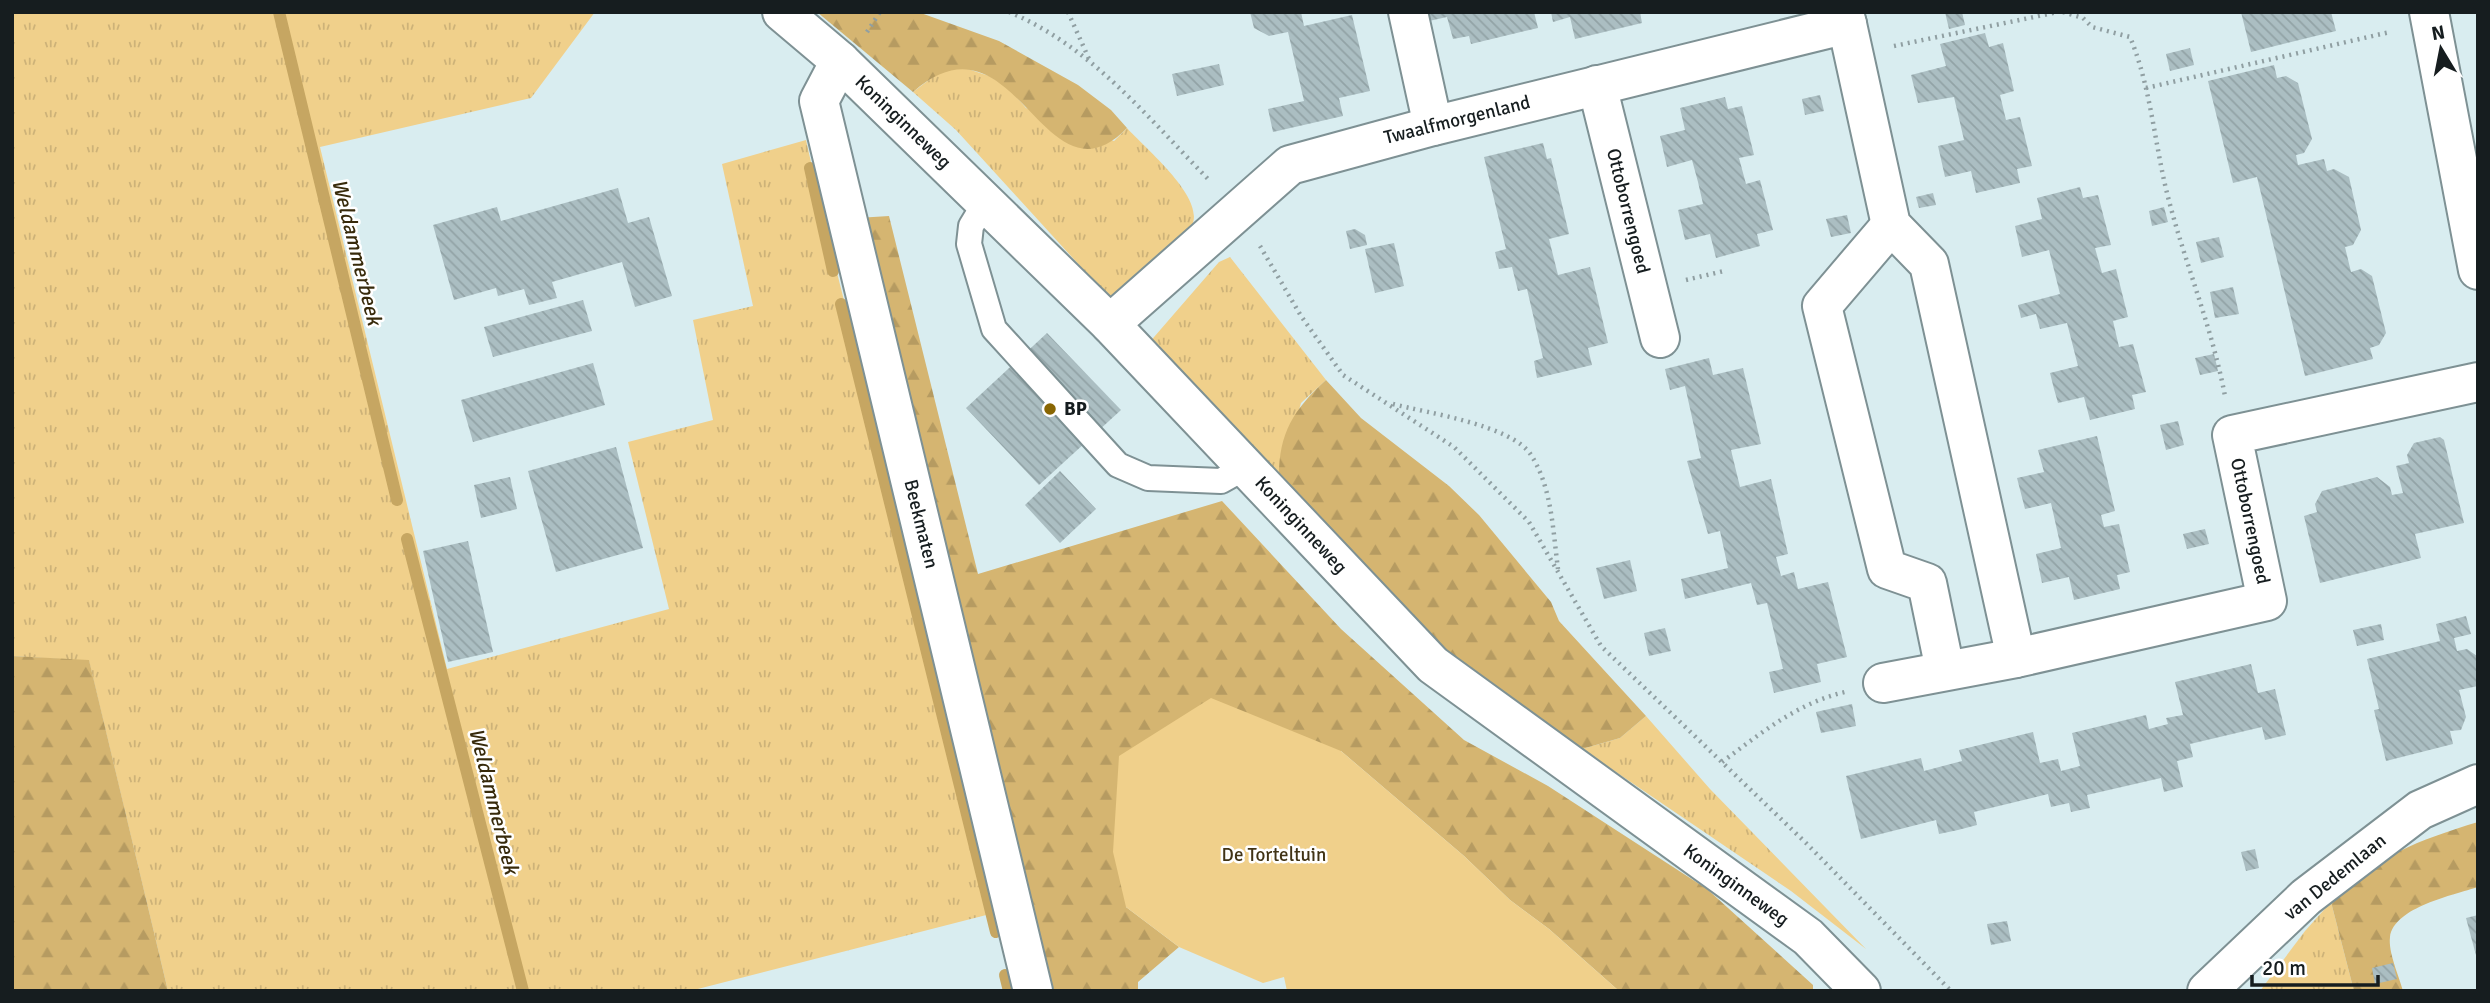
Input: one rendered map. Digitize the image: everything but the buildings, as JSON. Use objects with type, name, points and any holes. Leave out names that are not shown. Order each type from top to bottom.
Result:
[{"type":"street","name":"Koninginneweg","points":[[782,12],[840,61],[1110,324],[1433,664],[1808,937],[1861,991]]},
{"type":"street","points":[[1408,12],[1433,126]]},
{"type":"street","points":[[2430,18],[2463,116],[2478,270]]},
{"type":"street","points":[[1848,30],[1891,225],[1929,264],[2016,657]]},
{"type":"street","name":"Twaalfmorgenland","points":[[1110,324],[1290,165],[1597,85],[1848,30]]},
{"type":"street","name":"Beekmaten","points":[[840,61],[819,101],[1033,991]]},
{"type":"street","name":"Ottoborrengoed","points":[[1597,85],[1661,338]]},
{"type":"street","points":[[1891,225],[1822,306],[1887,569],[1927,583],[1945,670]]},
{"type":"street","name":"Ottoborrengoed","points":[[1883,683],[2016,657],[2267,601],[2232,435],[2478,382]]},
{"type":"street","name":"van Dedemlaan","points":[[2207,991],[2306,897],[2420,810],[2478,784]]},
{"type":"lane","points":[[985,203],[971,226],[969,244],[993,328],[1118,465],[1148,478],[1222,481],[1246,467]]},
{"type":"path","points":[[1009,12],[1044,26],[1090,60],[1239,210],[1301,316],[1343,375],[1454,447],[1529,522],[1601,646],[1722,762],[1951,991]]},
{"type":"path","points":[[1068,12],[1090,60]]},
{"type":"path","points":[[1848,30],[2058,12]]},
{"type":"path","points":[[2063,12],[2083,18],[2092,27],[2130,37],[2146,88],[2166,190],[2215,344],[2232,435]]},
{"type":"path","points":[[2146,88],[2430,18]]},
{"type":"path","points":[[1389,403],[1507,435],[1531,453],[1548,495],[1559,573]]},
{"type":"path","points":[[1722,762],[1777,720],[1829,695],[1883,683]]},
{"type":"green space","points":[[12,12],[595,12],[531,98],[320,147],[447,669],[669,609],[628,442],[713,420],[693,320],[753,306],[722,164],[806,140],[998,912],[690,991],[168,991],[89,661],[12,656]]},
{"type":"green space","points":[[817,12],[918,12],[999,41],[1078,85],[1111,110],[1127,128],[1098,147],[1073,146],[1050,131],[1004,87],[978,72],[948,71],[913,92]]},
{"type":"green space","points":[[968,69],[989,76],[1008,87],[1026,108],[1114,141],[1127,128],[1181,186],[1194,212],[1193,223],[1112,301],[956,130],[913,92],[938,73]]},
{"type":"green space","points":[[889,216],[978,574],[1222,501],[1341,629],[1464,740],[1548,786],[1707,889],[1813,985],[1813,991],[1619,991],[1549,929],[1510,900],[1464,856],[1341,751],[1126,907],[1179,947],[1138,982],[1138,991],[1047,991],[857,218]]},
{"type":"green space","points":[[1230,257],[1326,380],[1301,403],[1279,481],[1148,344],[1219,262]]},
{"type":"green space","points":[[1326,380],[1361,418],[1449,486],[1479,515],[1551,602],[1559,621],[1646,716],[1620,738],[1582,749],[1514,707],[1464,670],[1279,481],[1281,450],[1289,425],[1304,402]]},
{"type":"green space","points":[[12,656],[89,660],[168,991],[12,991]]},
{"type":"green space","name":"De Torteltuin","points":[[1211,698],[1341,751],[1464,856],[1510,900],[1549,929],[1619,991],[1287,991],[1284,977],[1263,983],[1179,947],[1126,907],[1113,852],[1119,756]]},
{"type":"green space","points":[[1646,716],[1710,789],[1866,949],[1791,891],[1582,749],[1620,738]]},
{"type":"green space","points":[[2478,822],[2478,887],[2413,910],[2394,927],[2390,937],[2391,950],[2403,991],[2354,991],[2331,902],[2381,861],[2417,843]]},
{"type":"green space","points":[[2331,902],[2354,991],[2260,991],[2305,931]]},
{"type":"waterway","name":"Weldammerbeek","points":[[279,12],[397,500]]},
{"type":"waterway","points":[[810,168],[833,271]]},
{"type":"waterway","points":[[841,304],[996,932]]},
{"type":"waterway","name":"Weldammerbeek","points":[[407,539],[523,991]]},
{"type":"waterway","points":[[1005,975],[1009,991]]},
{"type":"place","name":"BP","points":[[1050,409]]}]
